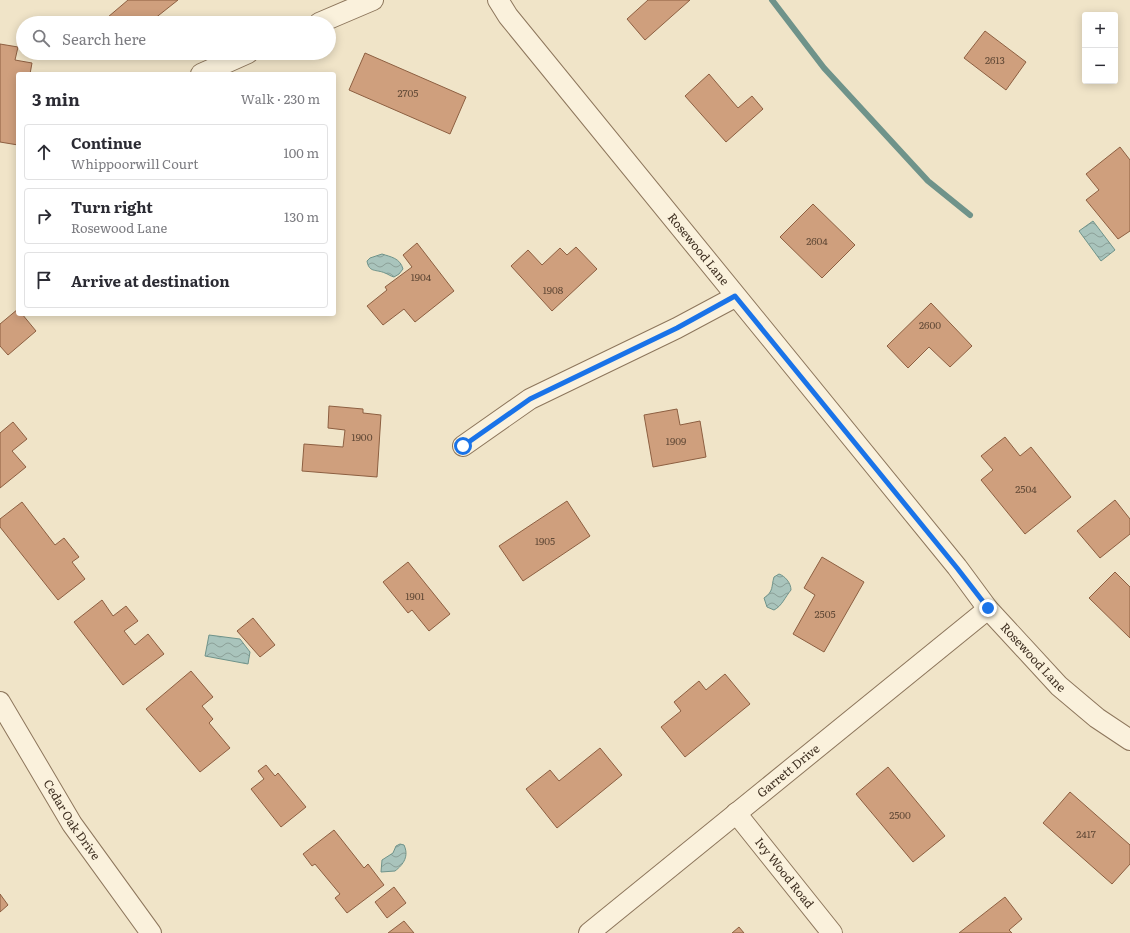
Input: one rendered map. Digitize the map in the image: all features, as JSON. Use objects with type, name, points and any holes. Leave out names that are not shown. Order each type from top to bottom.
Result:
[{"type":"street","points":[[335,16],[373,0]]},
{"type":"street","name":"Rosewood Lane","points":[[498,0],[508,16],[952,561],[988,608],[1059,686],[1097,718],[1130,740]]},
{"type":"street","points":[[205,72],[232,60]]},
{"type":"street","points":[[463,446],[530,399],[677,328],[735,296]]},
{"type":"street","name":"Garrett Drive","points":[[589,933],[988,608]]},
{"type":"street","name":"Cedar Oak Drive","points":[[0,702],[72,824],[151,933]]},
{"type":"street","name":"Ivy Wood Road","points":[[736,813],[832,933]]},
{"type":"water","points":[[1093,221],[1115,250],[1101,261],[1079,231]]},
{"type":"water","points":[[382,254],[395,258],[400,262],[403,269],[399,274],[394,277],[373,270],[369,267],[367,261],[370,258]]},
{"type":"water","points":[[779,574],[787,580],[791,590],[781,604],[774,610],[767,607],[764,598],[772,589],[774,577]]},
{"type":"water","points":[[209,635],[240,639],[250,652],[248,664],[205,656]]},
{"type":"water","points":[[400,844],[404,845],[406,853],[405,860],[401,866],[395,871],[381,872],[382,860],[393,853],[396,846]]},
{"type":"building","points":[[128,0],[178,0],[158,16],[109,16]]},
{"type":"building","points":[[648,0],[690,0],[645,40],[627,19]]},
{"type":"building","points":[[985,31],[1026,62],[1006,90],[964,58]]},
{"type":"building","points":[[0,44],[16,47],[15,60],[32,63],[30,72],[16,72],[16,145],[0,142]]},
{"type":"building","points":[[365,53],[466,97],[450,134],[349,90]]},
{"type":"building","points":[[709,74],[738,108],[752,96],[763,109],[726,142],[685,96]]},
{"type":"building","points":[[1120,147],[1130,160],[1130,231],[1118,239],[1086,200],[1099,190],[1086,174]]},
{"type":"building","points":[[813,204],[855,245],[822,278],[780,237]]},
{"type":"building","points":[[417,243],[454,291],[415,322],[404,309],[383,325],[367,306],[387,290],[385,287],[412,267],[403,255]]},
{"type":"building","points":[[576,247],[597,269],[552,311],[511,266],[528,250],[542,265],[560,248],[567,255]]},
{"type":"building","points":[[931,303],[972,346],[950,367],[929,347],[908,368],[887,346]]},
{"type":"building","points":[[16,311],[16,316],[24,316],[36,331],[8,355],[0,346],[0,324]]},
{"type":"building","points":[[329,406],[363,409],[363,413],[381,415],[377,477],[302,471],[304,444],[343,447],[345,430],[328,428]]},
{"type":"building","points":[[677,409],[680,425],[700,421],[706,457],[653,467],[644,415]]},
{"type":"building","points":[[13,422],[27,439],[12,451],[26,467],[0,488],[0,433]]},
{"type":"building","points":[[1005,437],[1020,456],[1031,447],[1071,497],[1025,534],[981,480],[993,470],[981,456]]},
{"type":"building","points":[[1115,500],[1130,519],[1130,534],[1100,558],[1077,531]]},
{"type":"building","points":[[567,501],[590,536],[523,581],[499,546]]},
{"type":"building","points":[[22,502],[55,545],[64,538],[79,557],[72,562],[85,579],[58,600],[0,527],[0,519]]},
{"type":"building","points":[[822,557],[864,582],[824,652],[793,634],[815,595],[804,588]]},
{"type":"building","points":[[408,562],[450,614],[429,631],[412,610],[408,613],[383,582]]},
{"type":"building","points":[[1115,572],[1130,587],[1130,638],[1089,598]]},
{"type":"building","points":[[102,600],[113,616],[126,606],[138,621],[124,631],[135,645],[148,634],[164,654],[123,685],[74,622]]},
{"type":"building","points":[[253,618],[275,645],[260,657],[237,631]]},
{"type":"building","points":[[191,671],[213,697],[202,706],[213,719],[209,723],[230,748],[200,772],[146,709]]},
{"type":"building","points":[[725,674],[750,704],[685,757],[661,727],[681,711],[674,702],[699,681],[706,690]]},
{"type":"building","points":[[600,748],[622,775],[557,828],[526,789],[550,770],[559,781]]},
{"type":"building","points":[[266,765],[275,776],[278,773],[306,807],[281,827],[251,789],[264,779],[258,771]]},
{"type":"building","points":[[888,767],[945,836],[913,862],[856,794]]},
{"type":"building","points":[[1070,792],[1130,845],[1130,864],[1112,884],[1043,823]]},
{"type":"building","points":[[334,830],[364,868],[368,864],[384,885],[347,913],[335,898],[340,894],[315,864],[312,866],[303,854]]},
{"type":"building","points":[[394,887],[406,903],[387,918],[375,902]]},
{"type":"building","points":[[0,894],[8,905],[0,912]]},
{"type":"building","points":[[1005,897],[1022,919],[1009,930],[1012,933],[959,933]]},
{"type":"building","points":[[404,921],[414,933],[388,933]]},
{"type":"building","points":[[739,927],[744,933],[732,933]]},
{"type":"waterway","points":[[772,0],[824,68],[928,181],[970,215]]},
{"type":"route","points":[[463,446],[530,399],[677,328],[735,296],[988,608]]}]
